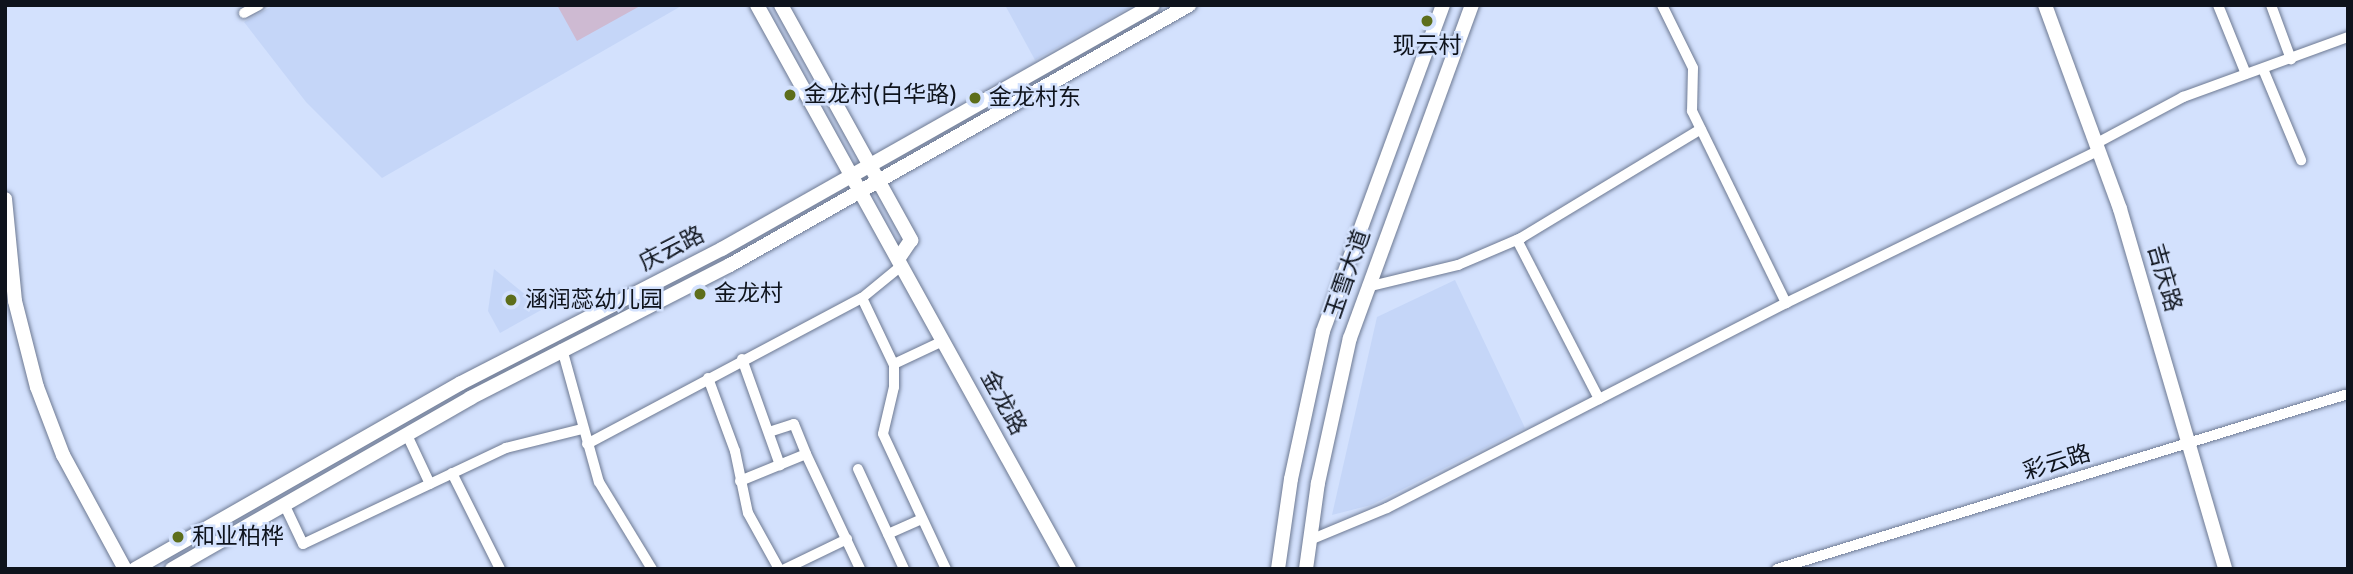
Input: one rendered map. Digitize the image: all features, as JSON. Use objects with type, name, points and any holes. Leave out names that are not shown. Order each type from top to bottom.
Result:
[{"type":"main road","name":"金龙路","points":[[757,5],[1069,569]]},
{"type":"main road","points":[[781,5],[911,240],[900,262]]},
{"type":"main road","name":"庆云路","points":[[135,569],[461,383],[722,249],[1153,5]]},
{"type":"main road","name":"庆云路","points":[[172,569],[562,349],[730,265],[1189,5]]},
{"type":"main road","name":"玉雪大道","points":[[1278,569],[1293,467],[1323,331],[1443,5]]},
{"type":"main road","name":"玉雪大道","points":[[1306,569],[1332,412],[1366,287],[1472,5]]},
{"type":"main road","name":"吉庆路","points":[[2045,5],[2098,146],[2225,569]]},
{"type":"main road","points":[[5,199],[15,301],[37,387],[64,455],[125,569]]},
{"type":"street","points":[[244,13],[259,5]]},
{"type":"street","points":[[1662,5],[1693,68],[1692,111],[1786,303]]},
{"type":"street","points":[[2218,5],[2246,74]]},
{"type":"street","points":[[2271,5],[2291,59]]},
{"type":"street","points":[[1310,540],[1387,508],[2098,146],[2164,105],[2348,37]]},
{"type":"street","points":[[2263,68],[2301,160]]},
{"type":"street","points":[[1366,287],[1458,265],[1517,240],[1701,129]]},
{"type":"street","points":[[1517,240],[1599,399]]},
{"type":"street","points":[[587,444],[742,359],[862,298],[900,262]]},
{"type":"street","points":[[862,298],[894,364],[894,387],[883,434],[946,569]]},
{"type":"street","points":[[894,364],[943,341]]},
{"type":"street","points":[[562,349],[582,429],[606,497],[652,569]]},
{"type":"street","points":[[742,359],[780,465]]},
{"type":"street","points":[[708,378],[735,451],[748,513],[779,569]]},
{"type":"street","name":"彩云路","points":[[1777,569],[2348,394]]},
{"type":"street","points":[[769,432],[794,424],[860,569]]},
{"type":"street","points":[[285,506],[303,544],[506,448],[582,429]]},
{"type":"street","points":[[407,435],[430,484]]},
{"type":"street","points":[[740,481],[806,454]]},
{"type":"street","points":[[858,468],[904,569]]},
{"type":"street","points":[[452,473],[500,569]]},
{"type":"street","points":[[888,534],[922,519]]},
{"type":"street","points":[[785,569],[847,539]]},
{"type":"shaded area","points":[[274,5],[683,5],[382,178],[306,102],[244,22]]},
{"type":"shaded area","points":[[557,5],[640,5],[640,6],[577,41]]},
{"type":"shaded area","points":[[1005,5],[1134,5],[1035,60]]},
{"type":"shaded area","name":"涵润蕊幼儿园","points":[[494,269],[543,309],[500,333],[488,311]]},
{"type":"shaded area","points":[[1455,280],[1525,428],[1371,505],[1332,515],[1377,317]]},
{"type":"place","name":"现云村","points":[[1427,21]]},
{"type":"place","name":"金龙村(白华路)","points":[[790,95]]},
{"type":"place","name":"金龙村东","points":[[975,98]]},
{"type":"place","name":"金龙村","points":[[700,294]]},
{"type":"place","name":"涵润蕊幼儿园","points":[[511,300]]},
{"type":"place","name":"和业柏桦","points":[[178,537]]}]
